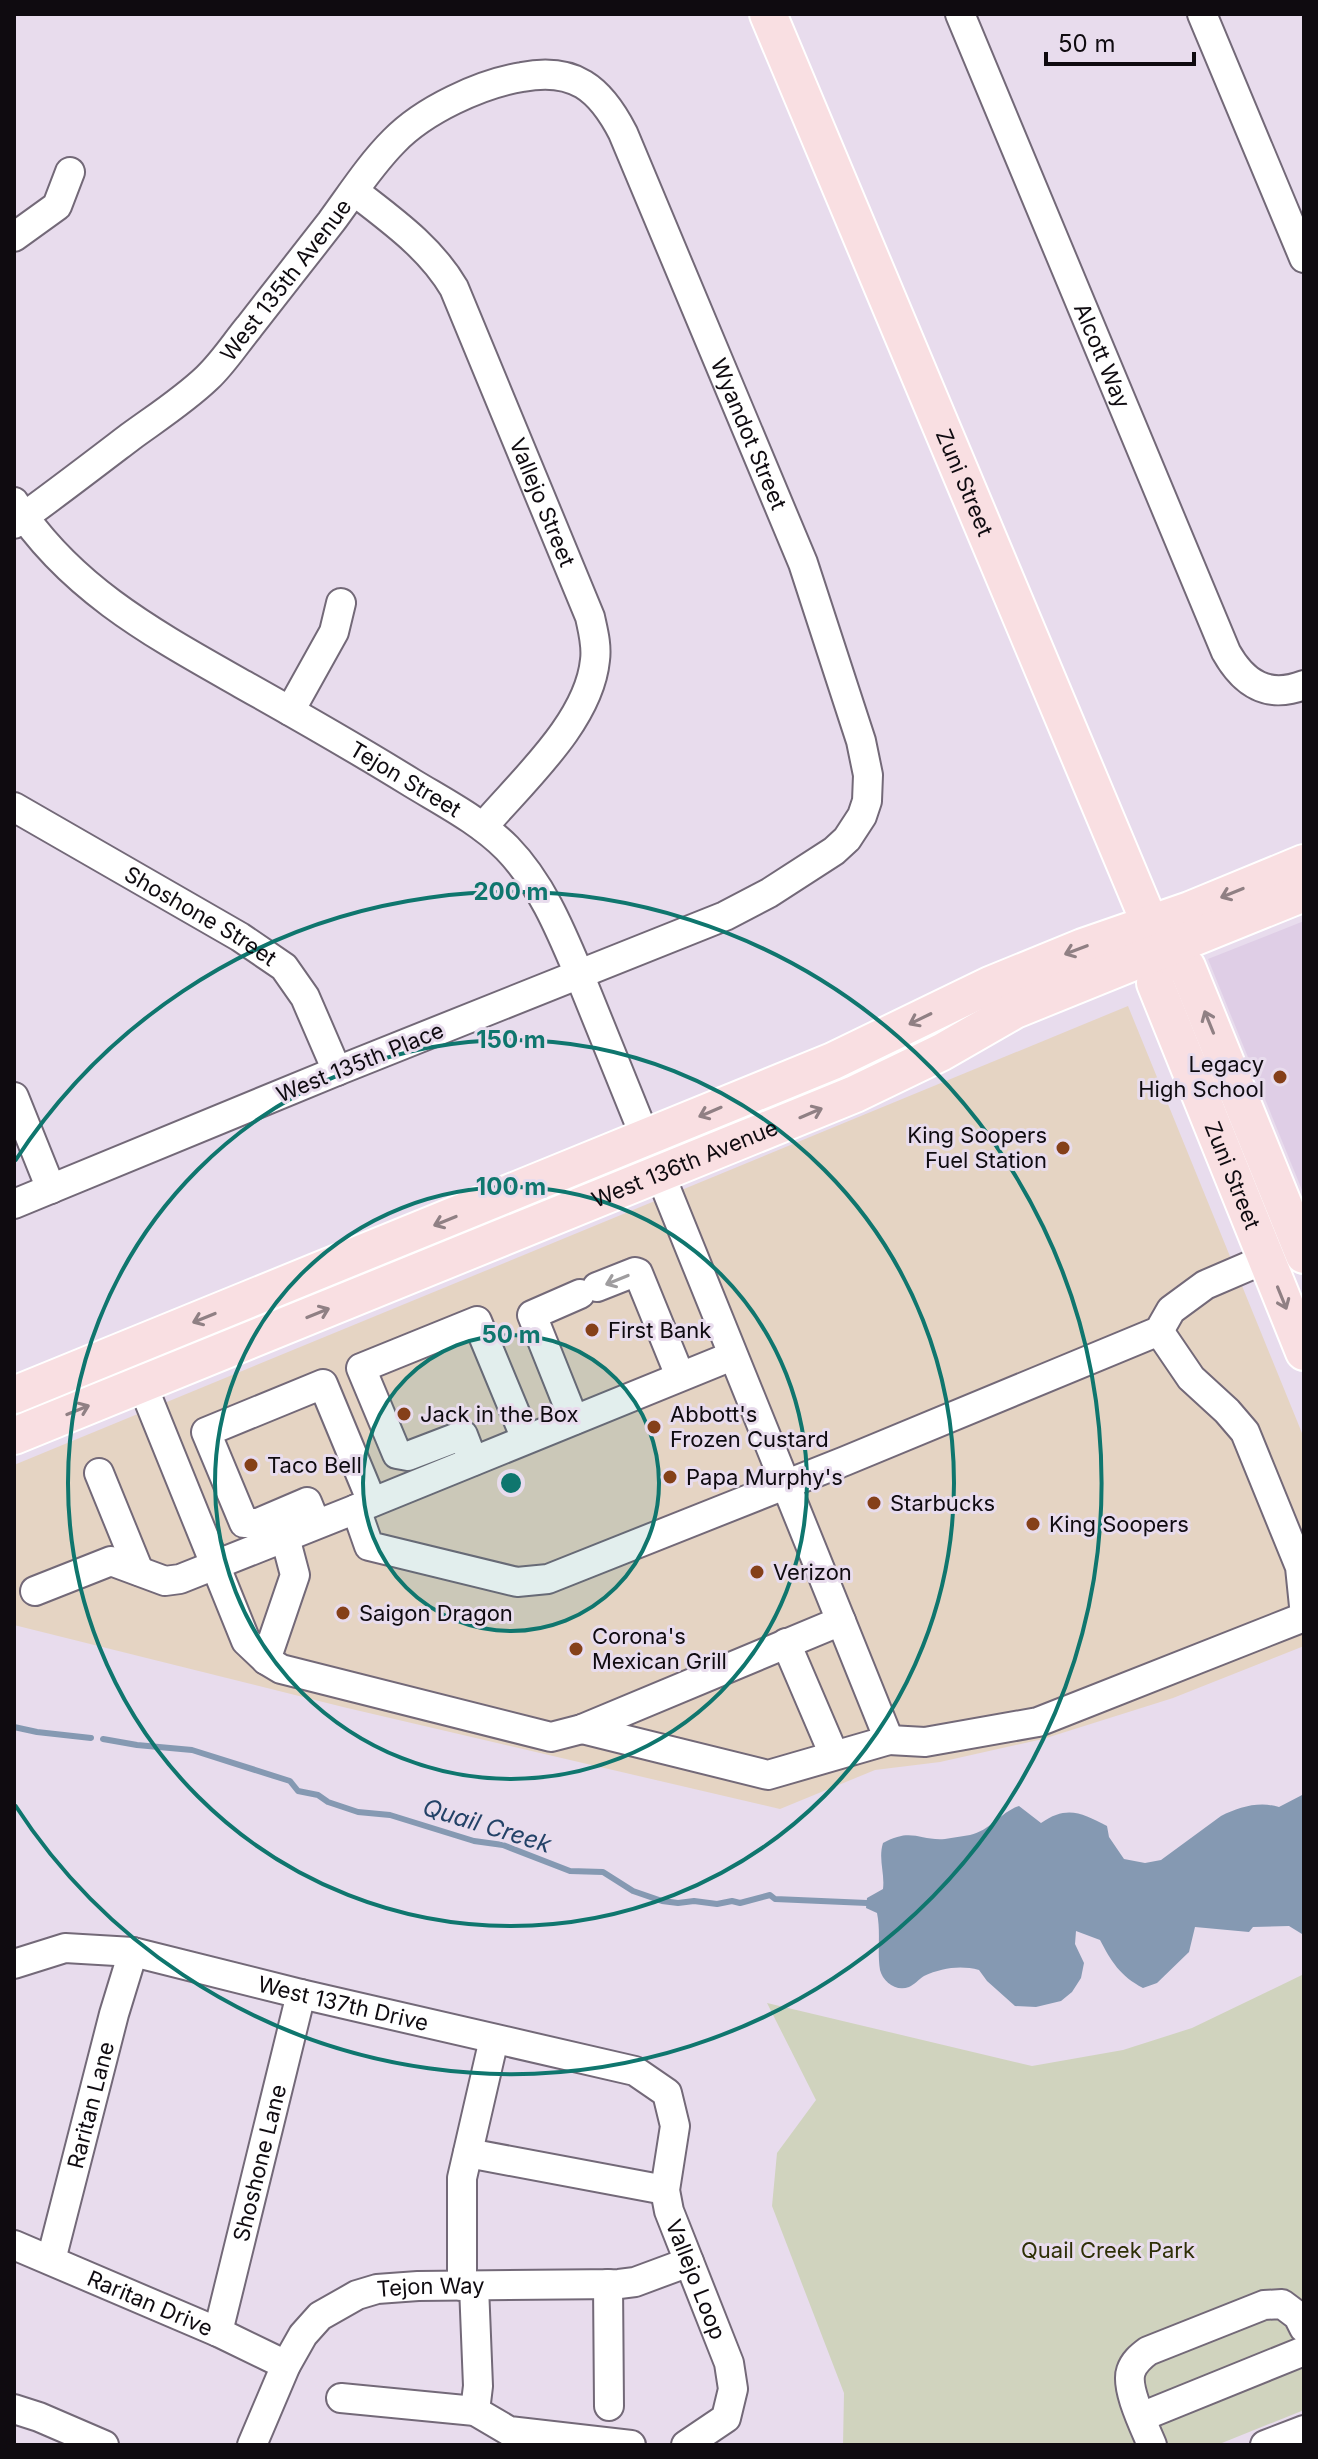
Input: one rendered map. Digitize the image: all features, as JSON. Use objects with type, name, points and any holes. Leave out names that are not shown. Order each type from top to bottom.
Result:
[{"type":"main road","name":"Zuni Street","points":[[768,14],[1155,937],[1155,983],[1304,1352]]},
{"type":"main road","name":"West 136th Avenue","points":[[14,1436],[855,1094],[942,1052],[1015,1010],[1304,863]]},
{"type":"main road","name":"West 136th Avenue","points":[[14,1395],[833,1061],[990,985],[1083,947],[1155,937],[1304,893]]},
{"type":"main road","name":"Zuni Street","points":[[1155,937],[1187,967],[1302,1250]]},
{"type":"street","name":"Alcott Way","points":[[960,14],[1226,652],[1253,698],[1304,685]]},
{"type":"street","points":[[1202,14],[1304,258]]},
{"type":"street","name":"West 135th Avenue","points":[[17,514],[207,378],[394,140],[430,113],[470,94],[518,77],[554,74],[570,78]]},
{"type":"street","name":"Wyandot Street","points":[[570,78],[595,92],[613,113],[623,133],[788,526],[861,741],[868,775],[867,801],[862,816]]},
{"type":"street","points":[[14,237],[57,206],[70,172]]},
{"type":"street","name":"Vallejo Street","points":[[354,191],[411,236],[434,260],[454,288],[590,617],[596,644],[595,662],[582,705],[560,738],[483,827]]},
{"type":"street","name":"Tejon Street","points":[[17,514],[112,606],[483,827],[507,848],[535,883],[561,933],[647,1138],[732,1356],[889,1740]]},
{"type":"street","points":[[290,711],[334,632],[341,603]]},
{"type":"street","name":"Shoshone Street","points":[[14,807],[240,937],[284,967],[305,997],[337,1071]]},
{"type":"street","name":"West 135th Place","points":[[14,1204],[725,916],[769,893],[834,851],[847,839],[862,816]]},
{"type":"street","points":[[14,1097],[51,1189]]},
{"type":"street","points":[[316,1524],[307,1502],[258,1523],[244,1523],[206,1432],[323,1384],[364,1505],[369,1546],[517,1582],[548,1579],[1159,1331],[1171,1310],[1205,1285],[1266,1258],[1302,1250]]},
{"type":"street","points":[[574,1420],[532,1315],[588,1291],[638,1273],[680,1376]]},
{"type":"street","points":[[473,1461],[463,1435],[408,1456],[397,1454],[361,1368],[477,1321],[526,1439]]},
{"type":"street","points":[[1159,1331],[1191,1378],[1245,1432],[1300,1567],[1304,1606]]},
{"type":"street","points":[[35,1591],[111,1561],[165,1581],[194,1575],[732,1356]]},
{"type":"street","points":[[142,1384],[246,1641],[281,1669],[551,1737],[582,1729],[841,1621]]},
{"type":"street","points":[[99,1473],[139,1571]]},
{"type":"street","points":[[266,1660],[295,1575],[285,1537]]},
{"type":"street","points":[[582,1729],[768,1775],[889,1740],[925,1742],[1038,1722],[1304,1617]]},
{"type":"street","points":[[786,1643],[834,1755]]},
{"type":"street","name":"West 137th Drive","points":[[14,1964],[65,1948],[133,1952],[635,2071],[667,2093]]},
{"type":"street","name":"Raritan Lane","points":[[51,2260],[114,2014],[133,1952]]},
{"type":"street","name":"Shoshone Lane","points":[[218,2332],[301,1994]]},
{"type":"street","points":[[475,2411],[478,2386],[462,2178],[494,2039]]},
{"type":"street","name":"Vallejo Loop","points":[[667,2093],[675,2126],[665,2190],[669,2211],[729,2363],[733,2389],[726,2418],[686,2445]]},
{"type":"street","points":[[468,2153],[665,2190]]},
{"type":"street","name":"Raritan Drive","points":[[14,2245],[218,2332],[286,2365]]},
{"type":"street","name":"Tejon Way","points":[[252,2445],[286,2365],[303,2335],[320,2316],[357,2295],[377,2289],[404,2287],[635,2282],[689,2262]]},
{"type":"street","points":[[608,2284],[609,2406]]},
{"type":"street","points":[[1152,2445],[1129,2374],[1136,2361],[1148,2351],[1264,2305],[1282,2304],[1298,2316],[1304,2328]]},
{"type":"street","points":[[1141,2417],[1304,2351]]},
{"type":"street","points":[[341,2398],[475,2411],[509,2431],[631,2445]]},
{"type":"street","points":[[14,2409],[104,2445]]},
{"type":"street","points":[[1265,2445],[1304,2430]]},
{"type":"shaded area","name":"Legacy High School","points":[[1304,921],[1304,1195],[1208,959]]},
{"type":"shaded area","points":[[1128,1006],[1304,1438],[1304,1646],[1173,1698],[1043,1739],[940,1762],[875,1770],[780,1809],[343,1707],[14,1625],[14,1465]]},
{"type":"green space","name":"Quail Creek Park","points":[[1304,1974],[1304,2410],[1217,2445],[843,2445],[844,2393],[772,2206],[777,2153],[816,2100],[767,2003],[1032,2066],[1123,2050],[1192,2028]]},
{"type":"water","points":[[1304,1794],[1302,1934],[1289,1926],[1253,1927],[1249,1932],[1195,1927],[1189,1952],[1157,1983],[1143,1988],[1117,1967],[1100,1940],[1076,1931],[1075,1944],[1084,1963],[1081,1978],[1061,2001],[1036,2007],[1015,2006],[979,1970],[972,1968],[938,1971],[904,1988],[887,1982],[880,1970],[877,1913],[866,1908],[867,1898],[883,1889],[883,1843],[893,1838],[909,1835],[945,1839],[970,1835],[984,1830],[1019,1806],[1041,1823],[1067,1813],[1090,1818],[1107,1826],[1109,1837],[1124,1859],[1145,1863],[1161,1860],[1221,1816],[1257,1805],[1279,1807]]},
{"type":"waterway","name":"Quail Creek","points":[[14,1727],[91,1738]]},
{"type":"waterway","name":"Quail Creek","points":[[103,1739],[192,1750],[290,1781],[298,1791],[318,1795],[328,1802],[358,1812],[390,1815],[474,1841],[503,1845],[570,1871],[603,1872],[633,1891],[662,1901],[740,1903],[770,1895],[775,1899],[867,1903]]},
{"type":"place","name":"Legacy High School","points":[[1280,1077]]},
{"type":"place","name":"King Soopers Fuel Station","points":[[1063,1148]]},
{"type":"place","name":"First Bank","points":[[592,1330]]},
{"type":"place","name":"Jack in the Box","points":[[404,1414]]},
{"type":"place","name":"Abbott's Frozen Custard","points":[[654,1427]]},
{"type":"place","name":"Taco Bell","points":[[251,1465]]},
{"type":"place","name":"Papa Murphy's","points":[[670,1477]]},
{"type":"place","name":"Starbucks","points":[[874,1503]]},
{"type":"place","name":"King Soopers","points":[[1033,1524]]},
{"type":"place","name":"Verizon","points":[[757,1572]]},
{"type":"place","name":"Saigon Dragon","points":[[343,1613]]},
{"type":"place","name":"Corona's Mexican Grill","points":[[576,1649]]}]
